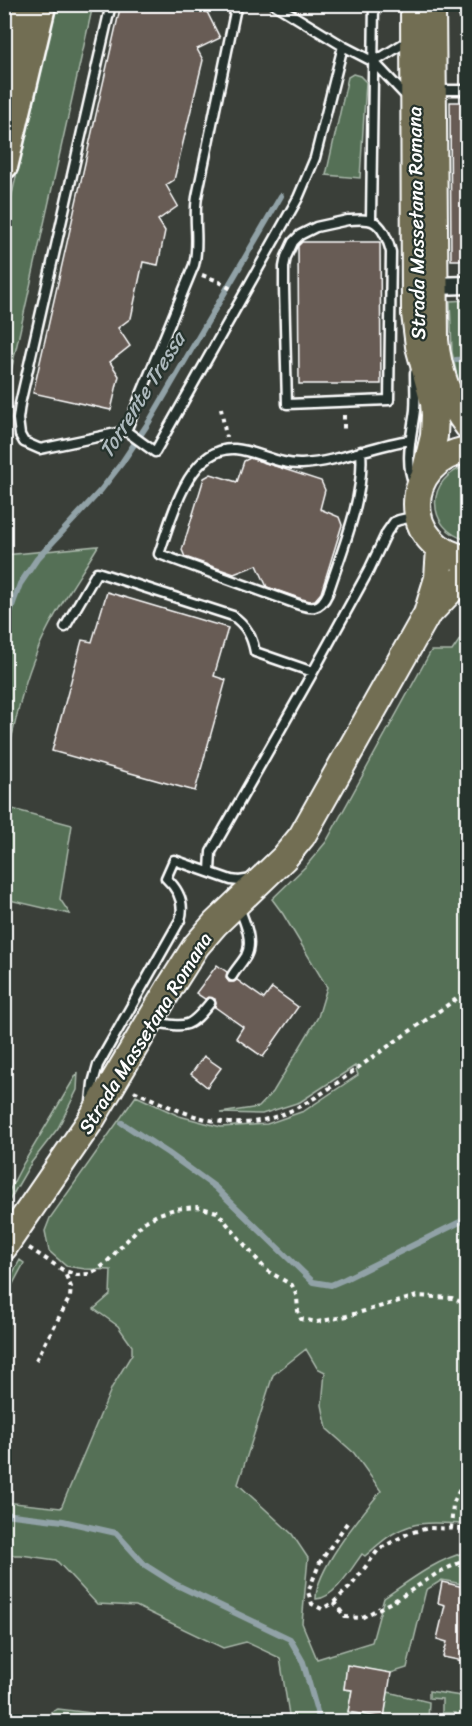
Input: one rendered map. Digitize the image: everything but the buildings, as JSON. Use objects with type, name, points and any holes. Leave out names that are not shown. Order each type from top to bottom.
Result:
[{"type":"highway","points":[[4,64],[18,4]]},
{"type":"highway","points":[[4,165],[42,4]]},
{"type":"main road","name":"Strada Massetana Romana","points":[[414,4],[414,37],[423,97],[438,364],[450,398],[468,426]]},
{"type":"main road","name":"Strada Massetana Romana","points":[[418,520],[416,506],[435,429],[434,403],[419,346],[415,314],[423,97],[432,4]]},
{"type":"main road","points":[[422,483],[438,460],[454,452],[468,450]]},
{"type":"main road","points":[[418,520],[431,542],[453,556],[468,559]]},
{"type":"main road","name":"Strada Massetana Romana","points":[[7,1242],[91,1120],[179,972],[204,936],[291,851],[302,836],[427,614],[438,578],[440,549]]},
{"type":"main road","name":"Strada Massetana Romana","points":[[427,614],[468,572]]},
{"type":"street","name":"Strada Massetana Romana","points":[[434,286],[468,285]]},
{"type":"lane","points":[[111,4],[20,404],[18,420],[20,435],[24,442],[40,449],[126,431],[155,452],[298,198],[315,158],[343,46]]},
{"type":"lane","points":[[126,431],[194,265],[196,252],[194,217],[197,197],[239,4]]},
{"type":"lane","points":[[274,4],[374,62],[394,82],[423,97],[468,90]]},
{"type":"lane","points":[[370,220],[374,4]]},
{"type":"lane","points":[[461,4],[468,25]]},
{"type":"lane","points":[[374,62],[414,37]]},
{"type":"lane","points":[[348,220],[370,220],[379,225],[385,234],[391,252],[389,400],[287,404],[284,267],[289,249],[300,235],[316,227],[348,220]]},
{"type":"lane","points":[[419,346],[415,371],[415,410],[410,440],[409,469],[411,476],[422,483]]},
{"type":"lane","points":[[361,452],[362,465],[353,516],[324,601],[317,607],[294,603],[159,554],[189,478],[209,456],[228,449],[245,451],[287,463],[302,464],[337,459],[388,444],[410,440]]},
{"type":"lane","points":[[210,872],[211,852],[313,672],[390,527],[394,522],[403,519],[418,520]]},
{"type":"lane","points":[[65,627],[97,572],[233,616],[248,631],[255,652],[313,672]]},
{"type":"lane","points":[[91,1120],[93,1083],[98,1065],[175,931],[182,914],[181,899],[175,887],[166,878],[174,860],[238,881],[269,873]]},
{"type":"lane","points":[[232,976],[247,955],[249,946],[247,929],[237,903]]},
{"type":"lane","points":[[150,1022],[188,1025],[196,1020],[210,1004]]},
{"type":"path","points":[[221,408],[228,449]]},
{"type":"path","points":[[113,1084],[179,1111],[220,1122],[243,1123],[263,1120],[302,1106],[468,991]]},
{"type":"path","points":[[7,1242],[63,1270],[77,1275],[90,1274],[105,1264],[144,1222],[175,1209],[197,1207],[217,1212],[266,1270],[292,1286],[297,1297],[301,1319],[317,1322],[417,1296],[452,1298],[468,1305]]},
{"type":"path","points":[[36,1360],[70,1297],[71,1287],[63,1270]]},
{"type":"path","points":[[451,1528],[453,1504],[468,1472]]},
{"type":"path","points":[[347,1523],[320,1562],[308,1592],[312,1604],[322,1609],[351,1587],[379,1549],[409,1533],[429,1528],[468,1529]]},
{"type":"path","points":[[334,1602],[345,1617],[361,1618],[401,1597],[439,1572],[468,1559]]},
{"type":"green space","points":[[56,5],[93,5],[5,398],[5,224]]},
{"type":"green space","points":[[353,74],[360,76],[366,82],[360,178],[326,175],[348,77]]},
{"type":"green space","points":[[467,300],[467,380],[458,381],[452,352],[450,301]]},
{"type":"green space","points":[[468,466],[467,540],[453,534],[443,525],[437,515],[436,503],[437,491],[443,481],[453,472]]},
{"type":"green space","points":[[98,546],[57,612],[36,654],[22,694],[5,764],[5,555]]},
{"type":"green space","points":[[467,629],[467,1524],[427,1523],[399,1530],[365,1556],[362,1554],[336,1588],[323,1598],[316,1599],[323,1573],[331,1558],[381,1491],[354,1453],[327,1429],[322,1405],[325,1372],[317,1368],[306,1349],[273,1375],[238,1484],[292,1534],[308,1558],[302,1623],[317,1659],[372,1642],[384,1598],[434,1565],[467,1552],[467,1585],[442,1580],[426,1590],[407,1668],[391,1673],[347,1666],[344,1689],[352,1690],[348,1712],[384,1718],[388,1692],[429,1702],[428,1721],[290,1721],[280,1658],[246,1642],[223,1648],[136,1606],[97,1604],[56,1560],[5,1555],[5,1502],[61,1508],[112,1387],[132,1354],[132,1346],[118,1326],[94,1309],[110,1295],[111,1270],[66,1266],[49,1251],[45,1231],[50,1218],[136,1096],[179,1116],[221,1127],[267,1124],[304,1111],[358,1075],[355,1066],[300,1102],[262,1114],[220,1113],[259,1107],[273,1092],[318,1017],[327,987],[272,899],[306,866],[326,842],[431,651],[452,651]]},
{"type":"green space","points":[[5,807],[72,825],[60,899],[70,914],[5,899]]},
{"type":"green space","points":[[78,1072],[77,1090],[58,1128],[31,1163],[5,1208],[5,1199],[23,1164]]},
{"type":"green space","points":[[20,1260],[24,1263],[5,1299],[5,1287]]},
{"type":"green space","points":[[429,1691],[467,1697],[467,1721],[456,1721],[456,1713],[442,1713],[442,1699],[429,1698]]},
{"type":"green space","points":[[58,1709],[91,1713],[116,1721],[69,1722],[54,1718],[51,1712]]},
{"type":"waterway","name":"Torrente Tressa","points":[[4,633],[20,584],[37,559],[101,490],[121,464],[149,422],[281,196]]},
{"type":"waterway","points":[[456,360],[468,359]]},
{"type":"waterway","points":[[122,1123],[215,1187],[313,1282],[331,1285],[468,1218]]},
{"type":"waterway","points":[[4,1514],[63,1521],[116,1533],[145,1565],[175,1584],[290,1639],[303,1662],[320,1722]]}]
